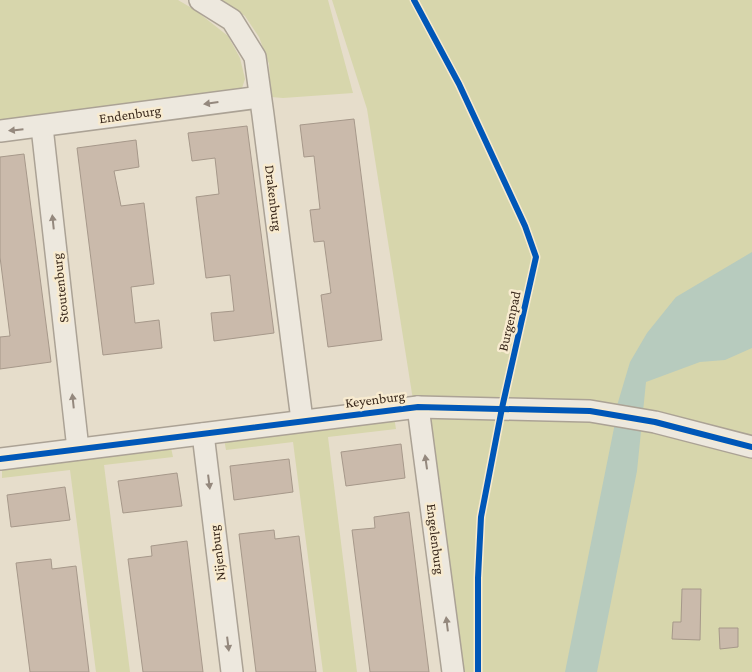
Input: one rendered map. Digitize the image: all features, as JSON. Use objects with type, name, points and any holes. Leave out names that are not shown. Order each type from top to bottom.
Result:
[{"type":"street","name":"Drakenburg","points":[[200,0],[232,20],[254,57],[264,115],[302,420]]},
{"type":"street","name":"Endenburg","points":[[0,131],[260,97]]},
{"type":"street","name":"Stoutenburg","points":[[42,127],[78,449]]},
{"type":"street","name":"Keyenburg","points":[[0,459],[418,407],[590,411],[655,422],[752,447]]},
{"type":"street","name":"Engelenburg","points":[[418,407],[453,672]]},
{"type":"street","name":"Nijenburg","points":[[203,434],[232,672]]},
{"type":"green space","points":[[0,0],[178,0],[195,10],[228,36],[240,58],[245,79],[240,94],[0,121]]},
{"type":"green space","points":[[220,0],[328,0],[353,93],[283,98],[271,97],[269,64],[259,37],[245,16]]},
{"type":"green space","points":[[332,0],[752,0],[752,672],[456,672],[367,109]]},
{"type":"green space","points":[[394,417],[396,429],[328,437],[357,672],[323,672],[293,442],[226,450],[224,439]]},
{"type":"green space","points":[[170,443],[173,457],[104,465],[130,672],[96,672],[70,470],[2,478],[2,466]]},
{"type":"shaded area","points":[[752,252],[752,348],[725,360],[700,362],[646,382],[637,471],[597,672],[565,672],[614,428],[616,409],[630,362],[647,333],[676,297]]},
{"type":"building","points":[[354,119],[382,340],[328,347],[321,295],[331,293],[324,241],[314,242],[310,210],[320,209],[314,156],[304,157],[300,125]]},
{"type":"building","points":[[247,126],[274,333],[214,341],[211,313],[234,311],[230,275],[206,278],[196,197],[219,194],[215,158],[192,161],[188,133]]},
{"type":"building","points":[[136,140],[139,167],[114,171],[121,206],[144,203],[154,284],[131,287],[135,323],[159,320],[162,348],[103,355],[77,148]]},
{"type":"building","points":[[24,154],[51,362],[0,369],[0,337],[10,336],[0,257],[0,157]]},
{"type":"building","points":[[401,444],[405,478],[346,486],[341,452]]},
{"type":"building","points":[[289,459],[293,492],[234,500],[230,466]]},
{"type":"building","points":[[177,473],[182,506],[123,513],[118,481]]},
{"type":"building","points":[[65,487],[70,520],[11,527],[7,495]]},
{"type":"building","points":[[409,512],[429,672],[370,672],[352,530],[375,528],[374,517]]},
{"type":"building","points":[[274,530],[275,539],[299,536],[316,672],[256,672],[239,534]]},
{"type":"building","points":[[187,541],[203,672],[143,672],[128,559],[152,556],[151,546]]},
{"type":"building","points":[[51,559],[52,569],[76,566],[89,672],[30,672],[16,563]]},
{"type":"building","points":[[682,589],[701,589],[700,640],[672,639],[673,622],[681,622]]},
{"type":"building","points":[[719,628],[738,628],[738,647],[720,649]]},
{"type":"cycle path","name":"Burgenpad","points":[[414,0],[459,84],[525,226],[536,257],[502,408],[481,517],[478,578],[478,672]]},
{"type":"cycle path","points":[[0,459],[418,407],[590,411],[655,422],[752,447]]}]
